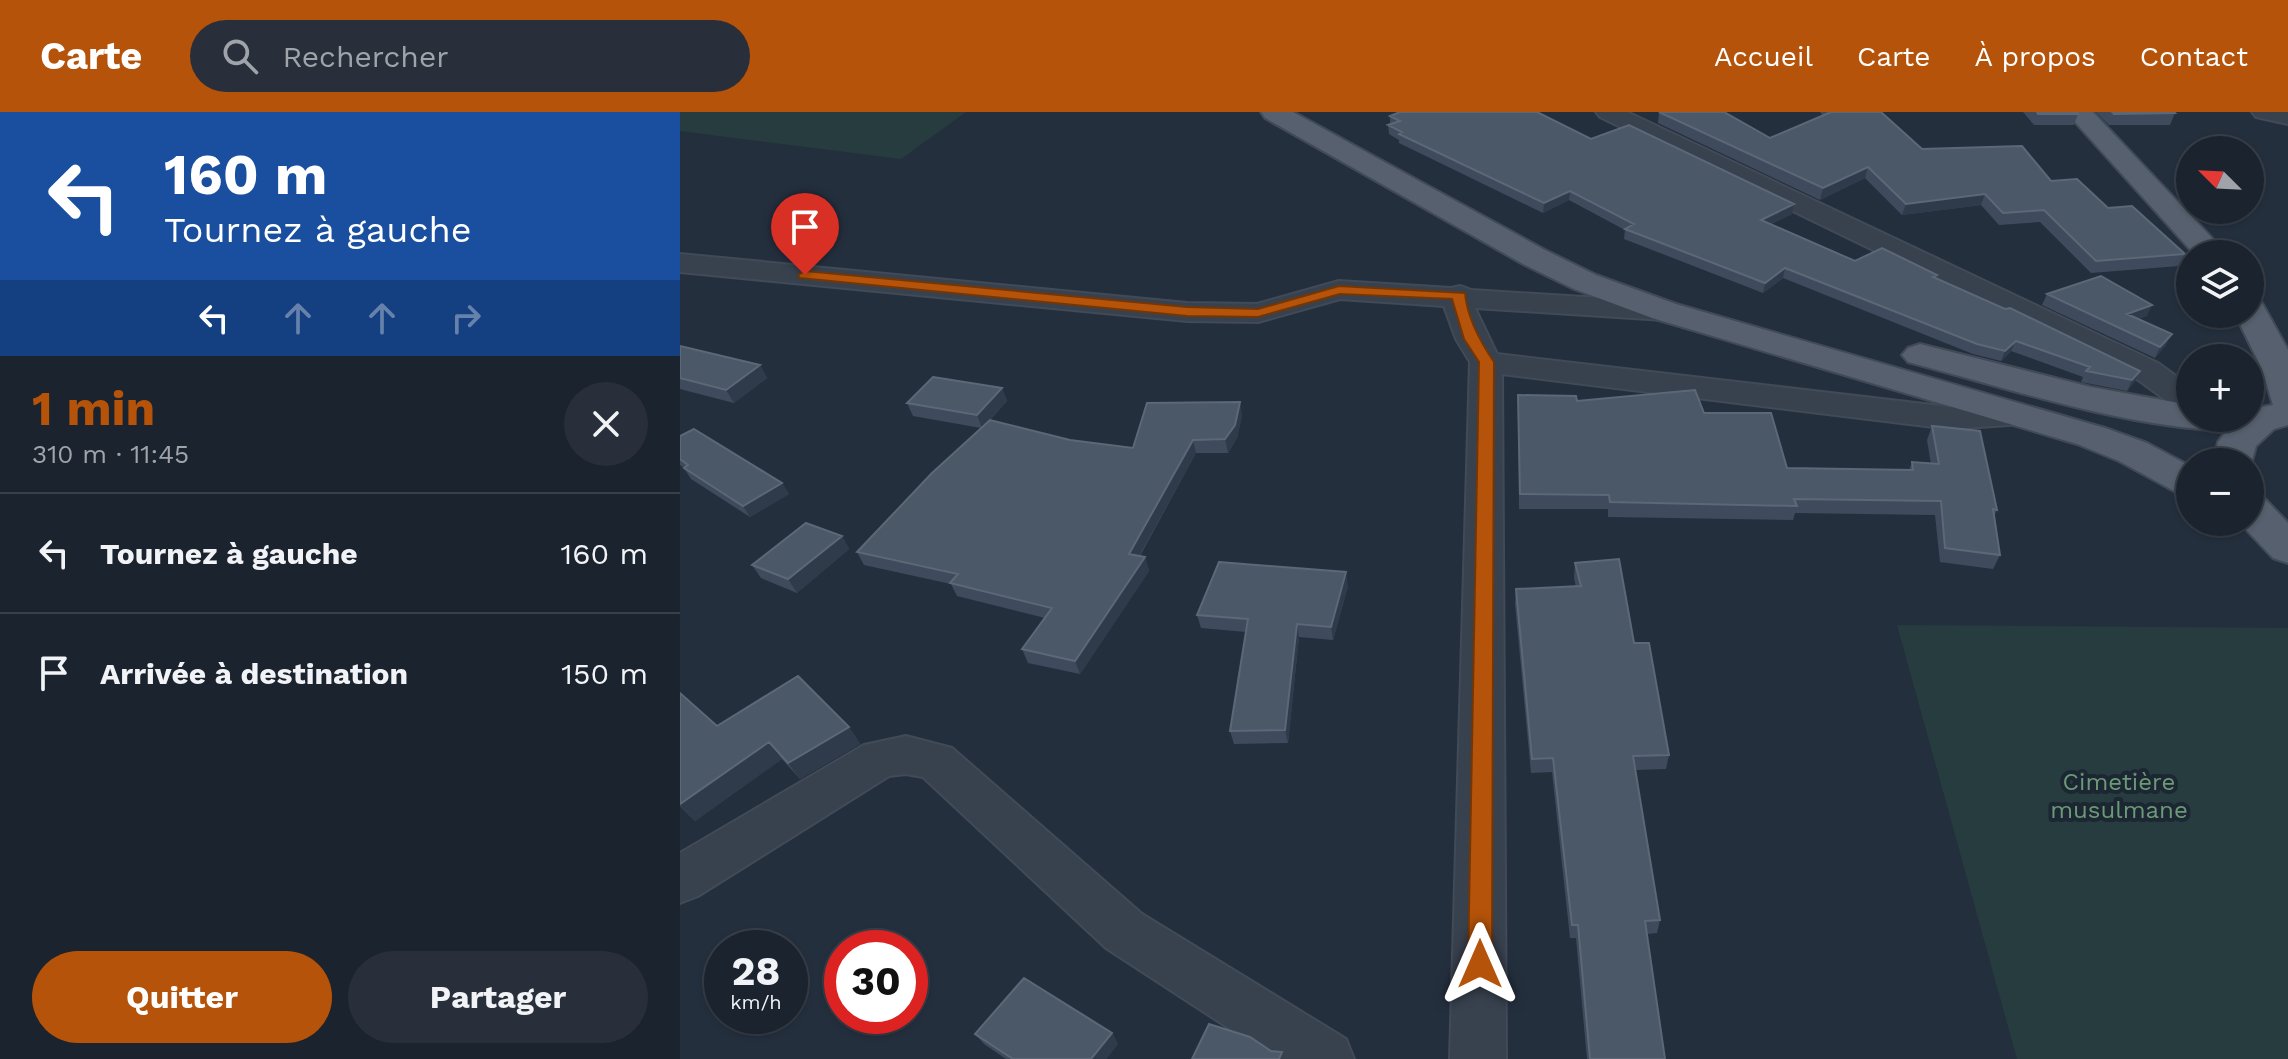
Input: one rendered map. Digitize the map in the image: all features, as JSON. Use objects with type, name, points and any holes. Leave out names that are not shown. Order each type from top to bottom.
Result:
[{"type":"main road","points":[[1274,112],[1534,257],[1585,282],[1664,311],[2024,416],[2133,452],[2176,475]]},
{"type":"main road","points":[[1331,112],[1572,246],[1647,276],[1850,338],[2091,398],[2176,411]]},
{"type":"main road","points":[[2079,112],[2198,240]]},
{"type":"main road","points":[[2264,302],[2288,321]]},
{"type":"main road","points":[[2236,448],[2237,442],[2279,411],[2280,369],[2259,328]]},
{"type":"main road","points":[[2264,523],[2288,548]]},
{"type":"main road","points":[[2264,532],[2288,548]]},
{"type":"street","points":[[1608,112],[2146,370],[2176,395]]},
{"type":"street","points":[[2264,112],[2288,117]]},
{"type":"street","points":[[680,263],[1187,312],[1258,313],[1339,290],[1460,295],[1664,311]]},
{"type":"street","points":[[1460,295],[1457,301],[1472,339],[1486,362],[1478,1059]]},
{"type":"street","points":[[1486,362],[1950,418],[2024,416]]},
{"type":"street","points":[[680,880],[880,758],[906,755],[936,761],[1124,931],[1326,1059]]},
{"type":"green space","points":[[680,112],[966,112],[901,159],[680,131]]},
{"type":"green space","name":"Cimetière musulmane","points":[[1897,625],[2288,628],[2288,1059],[2017,1059]]},
{"type":"building","points":[[1400,112],[1537,112],[1591,139],[1629,125],[1794,204],[1761,220],[1855,261],[1882,248],[1937,275],[1933,277],[2005,309],[2010,308],[2140,371],[2132,380],[2086,371],[2090,367],[2016,341],[2005,351],[1977,344],[1785,268],[1765,283],[1625,229],[1634,224],[1570,191],[1544,203],[1399,134],[1402,132],[1388,125],[1400,121],[1390,116]]},
{"type":"building","points":[[1659,112],[1724,112],[1770,138],[1831,112],[1881,112],[1922,149],[2022,146],[2051,181],[2077,179],[2108,208],[2132,206],[2176,246],[2176,255],[2096,261],[2044,210],[2003,213],[1985,194],[1906,204],[1868,167],[1823,188]]},
{"type":"building","points":[[2077,112],[2078,114],[2038,114]]},
{"type":"building","points":[[2112,112],[2174,112],[2175,113],[2114,114]]},
{"type":"building","points":[[2101,276],[2152,305],[2127,314],[2172,334],[2160,347],[2047,294]]},
{"type":"building","points":[[680,346],[760,365],[726,390],[680,378]]},
{"type":"building","points":[[933,377],[1002,388],[977,415],[907,403]]},
{"type":"building","points":[[1695,390],[1704,413],[1771,413],[1787,468],[1913,470],[1912,462],[1939,464],[1932,426],[1980,431],[1997,510],[1993,509],[2000,555],[1945,548],[1941,501],[1794,499],[1797,506],[1610,502],[1609,495],[1520,494],[1518,395],[1576,396],[1577,401]]},
{"type":"building","points":[[1240,402],[1235,425],[1225,439],[1193,440],[1129,554],[1145,557],[1075,661],[1022,649],[1052,608],[950,583],[958,574],[857,552],[932,473],[990,420],[1070,440],[1133,448],[1147,403]]},
{"type":"building","points":[[694,429],[782,483],[743,506],[684,468],[688,465],[680,459],[680,436]]},
{"type":"building","points":[[806,523],[842,536],[788,579],[752,565]]},
{"type":"building","points":[[1619,559],[1634,643],[1649,643],[1669,755],[1633,756],[1660,920],[1645,921],[1665,1059],[1590,1059],[1578,925],[1572,925],[1553,758],[1532,759],[1516,589],[1581,586],[1575,563]]},
{"type":"building","points":[[1219,562],[1346,572],[1331,627],[1297,624],[1285,730],[1230,731],[1248,619],[1197,615]]},
{"type":"building","points":[[798,676],[849,727],[788,763],[769,742],[680,804],[680,693],[717,726]]},
{"type":"building","points":[[1024,978],[1112,1033],[1091,1059],[1013,1059],[975,1034]]},
{"type":"building","points":[[1209,1024],[1250,1037],[1271,1051],[1282,1052],[1279,1059],[1192,1059]]},
{"type":"route","points":[[805,275],[1187,312],[1258,313],[1339,290],[1460,295],[1457,301],[1472,339],[1486,362],[1480,964]]}]
